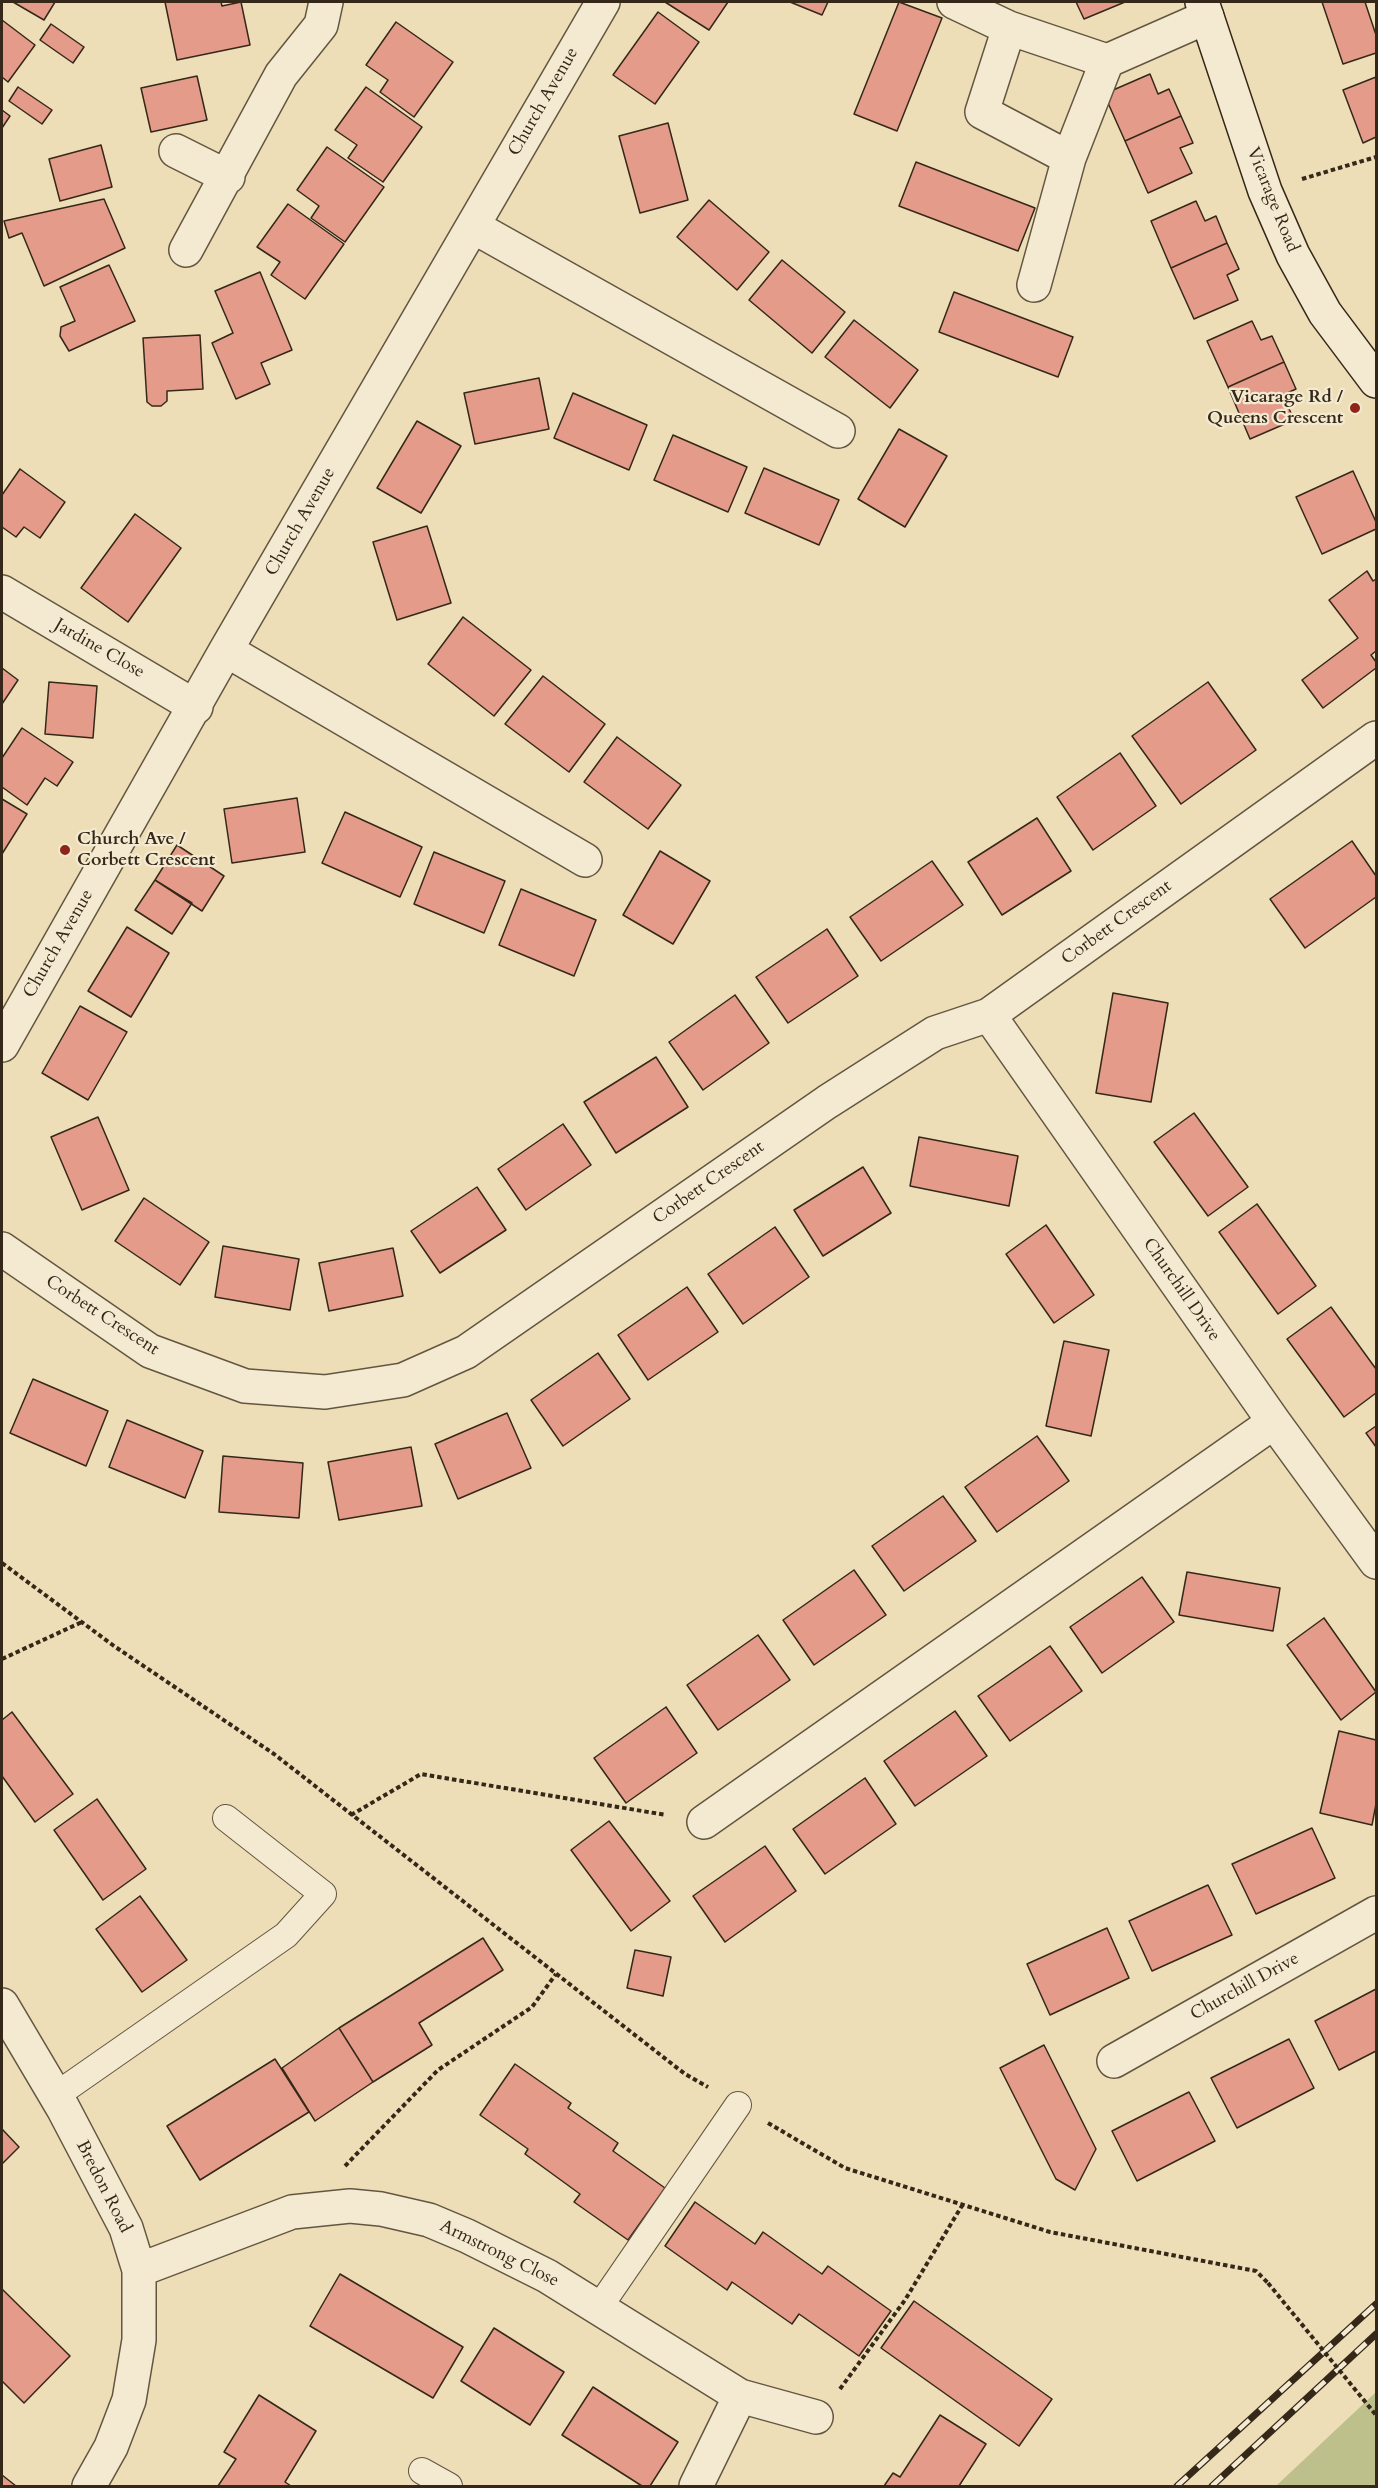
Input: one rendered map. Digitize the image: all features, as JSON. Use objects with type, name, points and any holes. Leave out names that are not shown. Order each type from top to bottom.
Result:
[{"type":"street","points":[[186,250],[228,177],[281,75],[321,26],[326,2]]},
{"type":"street","name":"Church Avenue","points":[[2,1045],[196,707],[226,650],[603,2]]},
{"type":"street","points":[[954,2],[1009,28],[1107,61]]},
{"type":"street","points":[[1034,285],[1069,158],[1107,61],[1205,9]]},
{"type":"street","name":"Vicarage Road","points":[[1205,9],[1265,191],[1293,255],[1325,313],[1377,381]]},
{"type":"street","points":[[1009,28],[982,112],[1069,158]]},
{"type":"street","points":[[176,151],[228,177]]},
{"type":"street","points":[[474,227],[838,431]]},
{"type":"street","name":"Jardine Close","points":[[2,592],[196,707]]},
{"type":"street","points":[[226,650],[585,860]]},
{"type":"street","name":"Corbett Crescent","points":[[2,1249],[150,1351],[245,1386],[325,1392],[403,1380],[466,1352],[827,1102],[925,1039],[935,1033],[989,1015],[1377,738]]},
{"type":"street","name":"Churchill Drive","points":[[989,1015],[1274,1422],[1377,1562]]},
{"type":"street","points":[[704,1822],[1274,1422]]},
{"type":"street","name":"Churchill Drive","points":[[1114,2061],[1377,1913]]},
{"type":"street","name":"Bredon Road","points":[[2,2005],[55,2096],[126,2228],[139,2270],[139,2340],[129,2400],[111,2447],[89,2487]]},
{"type":"street","name":"Armstrong Close","points":[[139,2270],[292,2212],[350,2206],[381,2209],[429,2220],[548,2276],[740,2396],[816,2416]]},
{"type":"street","points":[[696,2487],[740,2396]]},
{"type":"lane","points":[[55,2096],[286,1935],[323,1894],[226,1818]]},
{"type":"lane","points":[[598,2309],[738,2105]]},
{"type":"lane","points":[[422,2471],[449,2487]]},
{"type":"path","points":[[1265,191],[1377,157]]},
{"type":"path","points":[[2,1563],[82,1622],[274,1754],[685,2074],[845,2168],[1050,2232],[1256,2271],[1377,2415]]},
{"type":"path","points":[[2,1659],[82,1622]]},
{"type":"path","points":[[351,1815],[421,1774],[704,1822]]},
{"type":"path","points":[[300,2211],[438,2070],[532,2007],[556,1974]]},
{"type":"path","points":[[816,2416],[855,2371],[905,2300],[963,2204]]},
{"type":"green space","points":[[1376,2392],[1376,2486],[1276,2486]]},
{"type":"building","points":[[13,2],[55,2],[44,20]]},
{"type":"building","points":[[165,2],[221,2],[222,6],[241,2],[250,45],[177,60]]},
{"type":"building","points":[[665,2],[728,2],[709,30]]},
{"type":"building","points":[[790,2],[828,2],[822,15]]},
{"type":"building","points":[[899,2],[942,18],[897,131],[854,114]]},
{"type":"building","points":[[1076,2],[1125,2],[1084,19]]},
{"type":"building","points":[[1322,2],[1365,2],[1376,35],[1376,53],[1343,64]]},
{"type":"building","points":[[658,12],[699,42],[655,104],[613,75]]},
{"type":"building","points":[[2,20],[35,45],[8,82],[2,77]]},
{"type":"building","points":[[396,22],[453,62],[414,117],[380,92],[388,80],[366,65]]},
{"type":"building","points":[[51,24],[84,47],[73,63],[40,40]]},
{"type":"building","points":[[1150,74],[1158,94],[1169,89],[1181,116],[1125,141],[1104,94]]},
{"type":"building","points":[[197,76],[207,120],[151,132],[141,88]]},
{"type":"building","points":[[1376,77],[1376,137],[1363,143],[1343,90]]},
{"type":"building","points":[[18,87],[52,110],[42,124],[9,101]]},
{"type":"building","points":[[366,87],[422,127],[383,182],[348,158],[357,145],[335,130]]},
{"type":"building","points":[[2,110],[10,116],[2,128]]},
{"type":"building","points":[[1181,116],[1193,143],[1180,148],[1192,173],[1148,193],[1125,141]]},
{"type":"building","points":[[668,123],[688,200],[640,213],[619,136]]},
{"type":"building","points":[[101,145],[112,187],[60,201],[49,159]]},
{"type":"building","points":[[327,147],[384,187],[345,242],[311,218],[319,206],[297,190]]},
{"type":"building","points":[[916,162],[1035,208],[1018,251],[899,206]]},
{"type":"building","points":[[104,199],[125,248],[44,286],[22,233],[9,238],[4,221]]},
{"type":"building","points":[[709,200],[769,252],[737,290],[677,237]]},
{"type":"building","points":[[1196,201],[1205,221],[1216,216],[1227,243],[1171,268],[1151,221]]},
{"type":"building","points":[[288,204],[344,244],[305,299],[271,275],[280,262],[257,247]]},
{"type":"building","points":[[1227,243],[1239,269],[1227,275],[1238,300],[1194,319],[1171,268]]},
{"type":"building","points":[[782,260],[845,312],[812,353],[749,300]]},
{"type":"building","points":[[109,265],[135,321],[69,351],[60,336],[61,327],[75,321],[60,287]]},
{"type":"building","points":[[260,272],[292,350],[261,363],[270,384],[236,399],[212,343],[233,333],[215,291]]},
{"type":"building","points":[[954,292],[1073,337],[1058,377],[939,332]]},
{"type":"building","points":[[854,320],[918,370],[890,408],[825,357]]},
{"type":"building","points":[[1252,321],[1261,340],[1272,336],[1284,362],[1228,387],[1207,341]]},
{"type":"building","points":[[200,335],[203,389],[167,391],[167,401],[161,406],[152,406],[147,402],[143,338]]},
{"type":"building","points":[[1284,362],[1296,389],[1283,395],[1294,420],[1250,439],[1228,387]]},
{"type":"building","points":[[539,378],[549,429],[475,444],[464,393]]},
{"type":"building","points":[[573,393],[647,425],[629,470],[554,438]]},
{"type":"building","points":[[417,421],[461,446],[421,513],[377,488]]},
{"type":"building","points":[[899,429],[947,456],[905,527],[858,499]]},
{"type":"building","points":[[673,435],[747,467],[728,512],[654,480]]},
{"type":"building","points":[[764,468],[839,500],[819,545],[745,513]]},
{"type":"building","points":[[20,469],[65,502],[40,538],[24,527],[16,537],[2,527],[2,495]]},
{"type":"building","points":[[1353,471],[1376,522],[1376,529],[1322,554],[1296,497]]},
{"type":"building","points":[[135,514],[181,548],[128,622],[81,588]]},
{"type":"building","points":[[427,526],[451,603],[397,620],[373,542]]},
{"type":"building","points":[[1367,571],[1373,581],[1376,579],[1376,651],[1371,655],[1376,662],[1376,668],[1323,708],[1302,680],[1358,638],[1329,600]]},
{"type":"building","points":[[463,617],[531,670],[494,716],[428,664]]},
{"type":"building","points":[[2,668],[18,680],[2,704]]},
{"type":"building","points":[[543,676],[605,724],[569,772],[505,724]]},
{"type":"building","points":[[49,682],[97,686],[93,738],[45,734]]},
{"type":"building","points":[[1208,682],[1256,750],[1181,804],[1132,736]]},
{"type":"building","points":[[22,728],[73,762],[57,786],[45,778],[27,805],[2,787],[2,758]]},
{"type":"building","points":[[617,737],[681,785],[648,829],[584,782]]},
{"type":"building","points":[[1120,753],[1156,806],[1093,850],[1057,797]]},
{"type":"building","points":[[297,798],[305,852],[232,863],[224,809]]},
{"type":"building","points":[[2,799],[27,814],[2,854]]},
{"type":"building","points":[[345,812],[422,847],[400,897],[322,863]]},
{"type":"building","points":[[1037,818],[1071,871],[1002,915],[968,862]]},
{"type":"building","points":[[1352,841],[1376,876],[1376,897],[1305,948],[1270,899]]},
{"type":"building","points":[[177,845],[224,876],[202,911],[155,880]]},
{"type":"building","points":[[660,851],[710,881],[673,944],[623,915]]},
{"type":"building","points":[[434,852],[505,881],[484,933],[414,904]]},
{"type":"building","points":[[932,861],[963,905],[881,961],[850,917]]},
{"type":"building","points":[[155,880],[192,903],[172,934],[135,910]]},
{"type":"building","points":[[521,889],[596,920],[574,976],[499,945]]},
{"type":"building","points":[[127,927],[169,953],[131,1017],[88,991]]},
{"type":"building","points":[[827,929],[858,976],[788,1023],[756,977]]},
{"type":"building","points":[[1113,993],[1168,1003],[1151,1102],[1096,1093]]},
{"type":"building","points":[[735,995],[769,1043],[703,1090],[669,1042]]},
{"type":"building","points":[[80,1006],[127,1032],[88,1100],[42,1073]]},
{"type":"building","points":[[656,1057],[688,1107],[616,1153],[584,1102]]},
{"type":"building","points":[[1194,1113],[1248,1187],[1208,1216],[1154,1142]]},
{"type":"building","points":[[98,1117],[129,1190],[82,1210],[51,1137]]},
{"type":"building","points":[[563,1124],[591,1165],[526,1210],[498,1169]]},
{"type":"building","points":[[919,1137],[1018,1156],[1009,1206],[910,1186]]},
{"type":"building","points":[[863,1167],[891,1213],[823,1256],[794,1210]]},
{"type":"building","points":[[477,1187],[506,1230],[440,1273],[411,1231]]},
{"type":"building","points":[[144,1198],[209,1242],[180,1285],[115,1241]]},
{"type":"building","points":[[1257,1204],[1316,1286],[1278,1314],[1219,1232]]},
{"type":"building","points":[[1046,1225],[1094,1295],[1054,1323],[1006,1254]]},
{"type":"building","points":[[775,1227],[809,1277],[743,1324],[708,1274]]},
{"type":"building","points":[[223,1246],[299,1259],[290,1310],[215,1297]]},
{"type":"building","points":[[393,1248],[403,1296],[329,1311],[319,1263]]},
{"type":"building","points":[[687,1287],[718,1332],[648,1380],[618,1335]]},
{"type":"building","points":[[1331,1307],[1376,1369],[1376,1393],[1344,1417],[1287,1339]]},
{"type":"building","points":[[1064,1341],[1109,1350],[1091,1436],[1046,1426]]},
{"type":"building","points":[[598,1353],[630,1399],[563,1446],[531,1400]]},
{"type":"building","points":[[33,1379],[108,1411],[86,1466],[10,1433]]},
{"type":"building","points":[[507,1413],[531,1468],[458,1499],[435,1444]]},
{"type":"building","points":[[127,1420],[203,1451],[185,1498],[109,1467]]},
{"type":"building","points":[[1376,1426],[1376,1447],[1366,1433]]},
{"type":"building","points":[[1037,1436],[1069,1481],[997,1532],[965,1487]]},
{"type":"building","points":[[411,1447],[422,1506],[339,1520],[328,1462]]},
{"type":"building","points":[[223,1456],[303,1463],[299,1518],[219,1512]]},
{"type":"building","points":[[943,1496],[976,1541],[904,1591],[872,1546]]},
{"type":"building","points":[[854,1570],[886,1615],[814,1665],[783,1620]]},
{"type":"building","points":[[1187,1572],[1280,1588],[1273,1631],[1179,1615]]},
{"type":"building","points":[[1142,1577],[1174,1622],[1102,1673],[1070,1627]]},
{"type":"building","points":[[1324,1618],[1376,1692],[1341,1720],[1287,1645]]},
{"type":"building","points":[[758,1635],[790,1680],[718,1730],[687,1685]]},
{"type":"building","points":[[1050,1646],[1082,1691],[1010,1741],[978,1696]]},
{"type":"building","points":[[666,1707],[697,1753],[626,1803],[594,1758]]},
{"type":"building","points":[[955,1711],[987,1756],[915,1806],[884,1761]]},
{"type":"building","points":[[12,1712],[73,1794],[35,1822],[2,1776],[2,1720]]},
{"type":"building","points":[[1339,1731],[1376,1740],[1376,1804],[1372,1825],[1320,1813]]},
{"type":"building","points":[[865,1778],[896,1824],[825,1874],[793,1829]]},
{"type":"building","points":[[97,1799],[146,1869],[103,1900],[54,1830]]},
{"type":"building","points":[[609,1821],[670,1901],[631,1931],[571,1850]]},
{"type":"building","points":[[1312,1828],[1335,1878],[1256,1914],[1232,1864]]},
{"type":"building","points":[[765,1846],[796,1891],[725,1942],[693,1896]]},
{"type":"building","points":[[1208,1885],[1232,1935],[1152,1971],[1129,1921]]},
{"type":"building","points":[[140,1896],[187,1960],[142,1992],[96,1929]]},
{"type":"building","points":[[1107,1928],[1129,1978],[1050,2015],[1027,1964]]},
{"type":"building","points":[[483,1938],[503,1970],[419,2023],[432,2045],[373,2082],[339,2028]]},
{"type":"building","points":[[635,1950],[671,1957],[663,1996],[627,1988]]},
{"type":"building","points":[[1376,1989],[1376,2051],[1339,2070],[1315,2021]]},
{"type":"building","points":[[339,2028],[373,2082],[315,2121],[282,2068]]},
{"type":"building","points":[[1289,2039],[1314,2088],[1237,2128],[1211,2078]]},
{"type":"building","points":[[1044,2045],[1096,2149],[1075,2190],[1056,2179],[1000,2068]]},
{"type":"building","points":[[275,2059],[309,2112],[200,2180],[167,2126]]},
{"type":"building","points":[[515,2064],[571,2103],[568,2108],[618,2143],[613,2151],[665,2188],[628,2240],[574,2202],[580,2194],[525,2154],[528,2149],[480,2115]]},
{"type":"building","points":[[1189,2092],[1215,2141],[1137,2181],[1112,2131]]},
{"type":"building","points":[[2,2129],[19,2147],[2,2164]]},
{"type":"building","points":[[695,2202],[755,2244],[763,2232],[822,2274],[828,2266],[891,2311],[859,2356],[799,2314],[792,2324],[732,2282],[727,2290],[665,2246]]},
{"type":"building","points":[[340,2274],[463,2347],[433,2398],[310,2326]]},
{"type":"building","points":[[2,2289],[70,2356],[24,2403],[2,2381]]},
{"type":"building","points":[[914,2301],[1052,2399],[1019,2446],[881,2348]]},
{"type":"building","points":[[494,2328],[564,2372],[530,2425],[461,2381]]},
{"type":"building","points":[[593,2387],[678,2442],[650,2486],[642,2486],[562,2435]]},
{"type":"building","points":[[259,2395],[316,2431],[285,2482],[291,2486],[218,2486],[236,2459],[224,2452]]},
{"type":"building","points":[[940,2415],[986,2444],[959,2486],[884,2486],[893,2473],[900,2477]]},
{"type":"building","points":[[2,2475],[16,2486],[2,2486]]},
{"type":"railway","points":[[1177,2486],[1376,2304]]},
{"type":"railway","points":[[1212,2486],[1376,2334]]},
{"type":"place","name":"Vicarage Rd / Queens Crescent","points":[[1355,408]]},
{"type":"place","name":"Church Ave / Corbett Crescent","points":[[65,850]]}]
